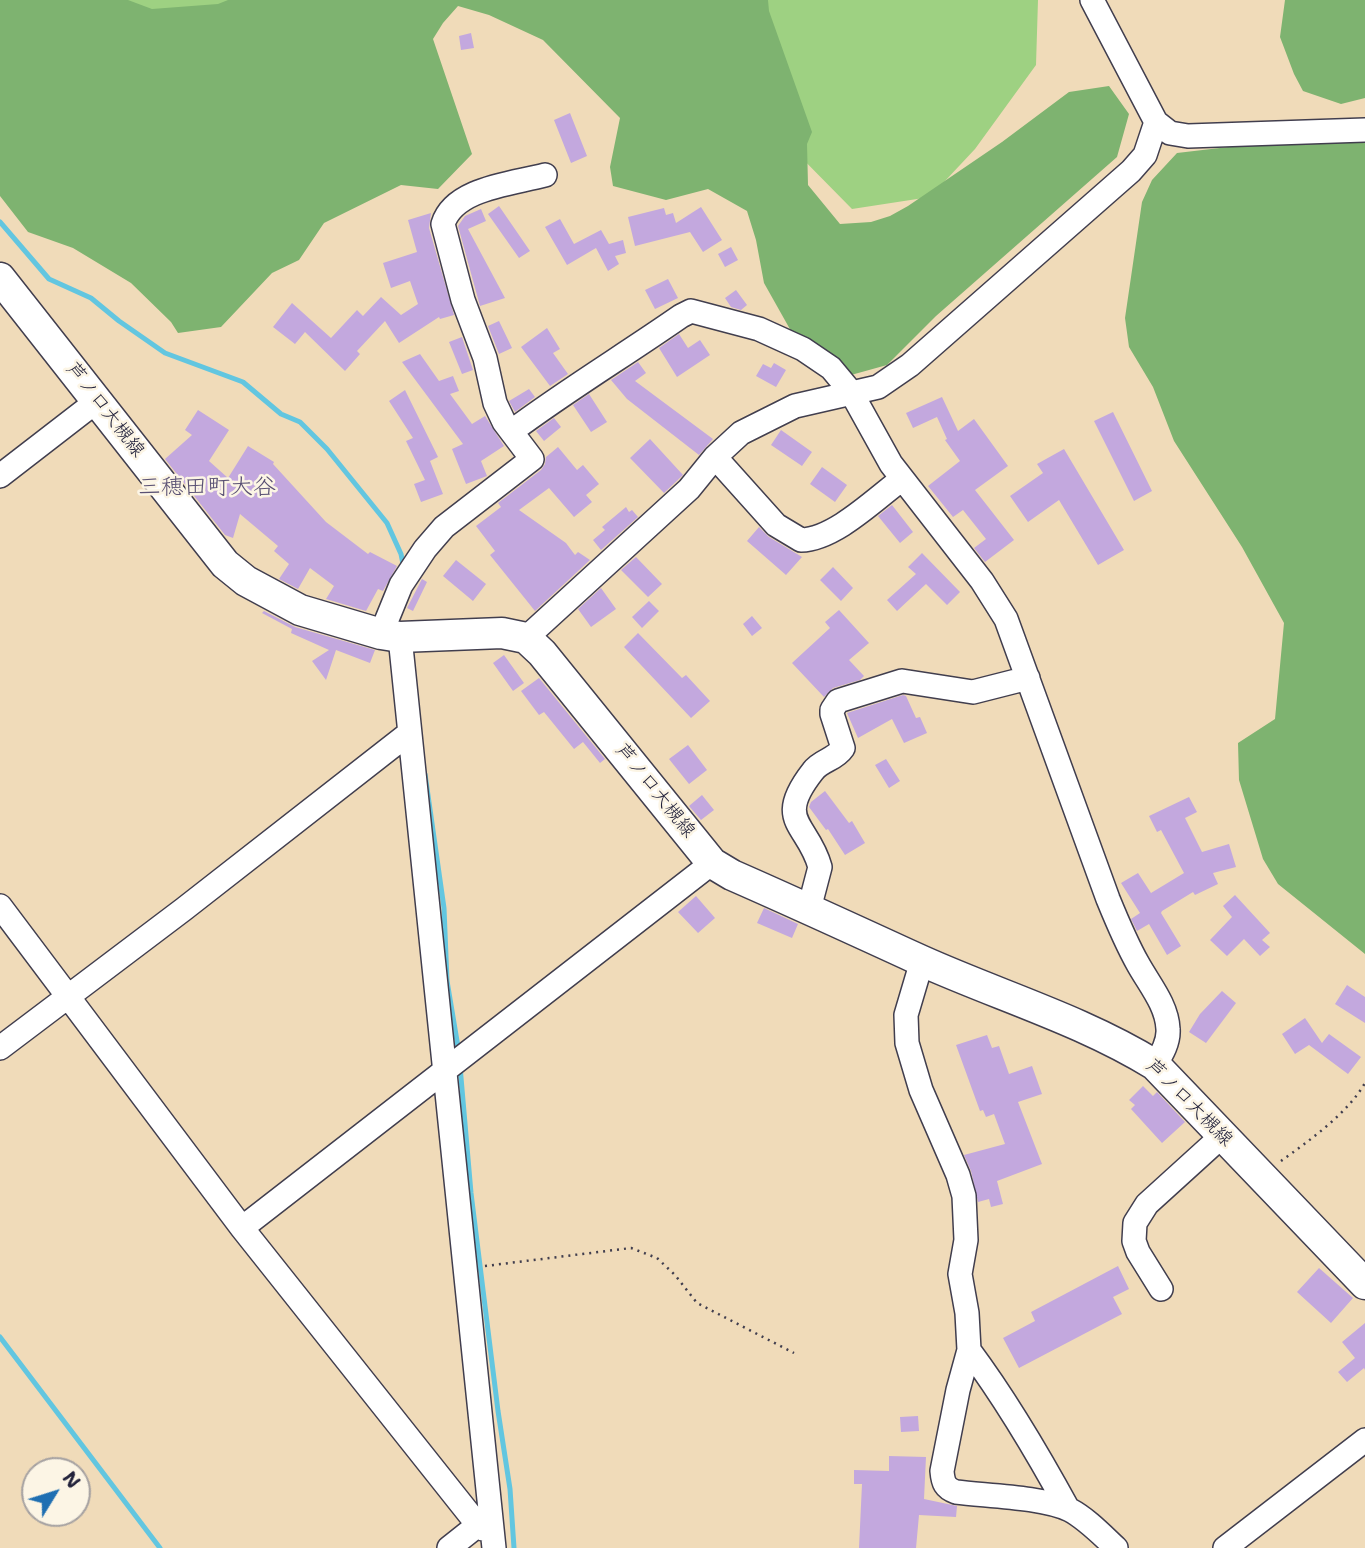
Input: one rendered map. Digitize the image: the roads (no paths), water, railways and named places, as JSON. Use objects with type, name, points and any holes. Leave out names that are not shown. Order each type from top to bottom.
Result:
[{"type":"main road","name":"芦ノ口大槻線","points":[[0,278],[225,564],[246,581],[300,610],[390,636],[502,633],[526,638],[542,653],[712,863],[732,876],[922,961],[1119,1042],[1155,1065],[1365,1283]]},
{"type":"street","points":[[1092,0],[1156,122],[1170,133],[1188,136],[1365,130]]},
{"type":"street","points":[[526,638],[689,489],[715,457],[741,433],[795,406],[878,387],[911,365],[1131,171],[1146,155],[1156,122]]},
{"type":"street","points":[[488,1534],[446,1069],[408,734],[390,636],[401,585],[425,549],[444,527],[532,459],[504,422],[495,403],[485,358],[463,300],[443,225],[446,214],[456,203],[469,195],[545,175]]},
{"type":"street","points":[[512,431],[551,402],[691,311],[760,330],[803,349],[825,363],[851,392],[891,464],[982,580],[1006,619],[1116,919],[1165,1013],[1168,1038],[1155,1065]]},
{"type":"street","points":[[0,476],[97,401]]},
{"type":"street","points":[[715,457],[776,525],[801,540],[820,537],[834,529],[902,479]]},
{"type":"street","points":[[809,909],[820,867],[797,825],[793,810],[797,797],[814,769],[833,759],[843,748],[832,714],[838,701],[902,681],[973,692],[1028,678]]},
{"type":"street","points":[[0,1048],[408,734]]},
{"type":"street","points":[[242,1227],[712,863]]},
{"type":"street","points":[[0,906],[242,1227],[488,1534]]},
{"type":"street","points":[[922,961],[906,1015],[906,1043],[920,1090],[958,1175],[964,1196],[966,1240],[960,1274],[967,1313],[969,1350],[958,1390],[942,1471],[943,1481],[948,1489],[957,1492],[1037,1502],[1068,1509],[1082,1517],[1116,1548]]},
{"type":"street","points":[[1161,1289],[1138,1252],[1135,1223],[1147,1204],[1223,1135]]},
{"type":"street","points":[[969,1350],[1027,1433],[1068,1509]]},
{"type":"street","points":[[1224,1548],[1365,1440]]},
{"type":"street","points":[[449,1548],[488,1534]]},
{"type":"waterway","points":[[0,222],[49,279],[91,298],[165,353],[243,382],[281,414],[300,422],[327,449],[387,523],[401,554],[404,569]]},
{"type":"waterway","points":[[425,774],[444,908],[447,981],[459,1053]]},
{"type":"waterway","points":[[460,1066],[471,1193],[510,1489],[514,1548]]},
{"type":"waterway","points":[[0,1337],[160,1548]]},
{"type":"district","name":"三穂田町大谷","points":[[207,488]]}]
